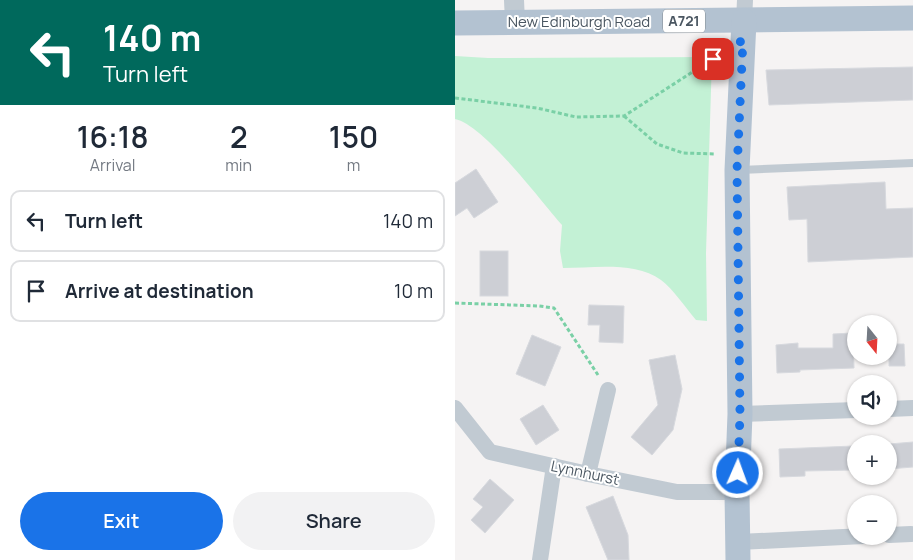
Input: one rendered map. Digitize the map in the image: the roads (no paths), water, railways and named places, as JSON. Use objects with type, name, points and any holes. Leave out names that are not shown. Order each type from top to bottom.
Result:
[{"type":"main road","name":"New Edinburgh Road","points":[[455,23],[515,11],[744,20],[913,18]]},
{"type":"main road","points":[[738,551],[737,492],[740,414],[738,163],[744,20]]},
{"type":"street","points":[[588,474],[608,390]]},
{"type":"street","name":"Lynnhurst","points":[[455,408],[490,452],[677,492],[737,492]]},
{"type":"street","points":[[897,409],[913,408]]},
{"type":"street","points":[[740,414],[847,410]]},
{"type":"street","points":[[540,560],[554,466]]},
{"type":"street","points":[[897,535],[911,534]]},
{"type":"street","points":[[738,551],[847,538]]},
{"type":"lane","points":[[738,163],[913,163]]}]
